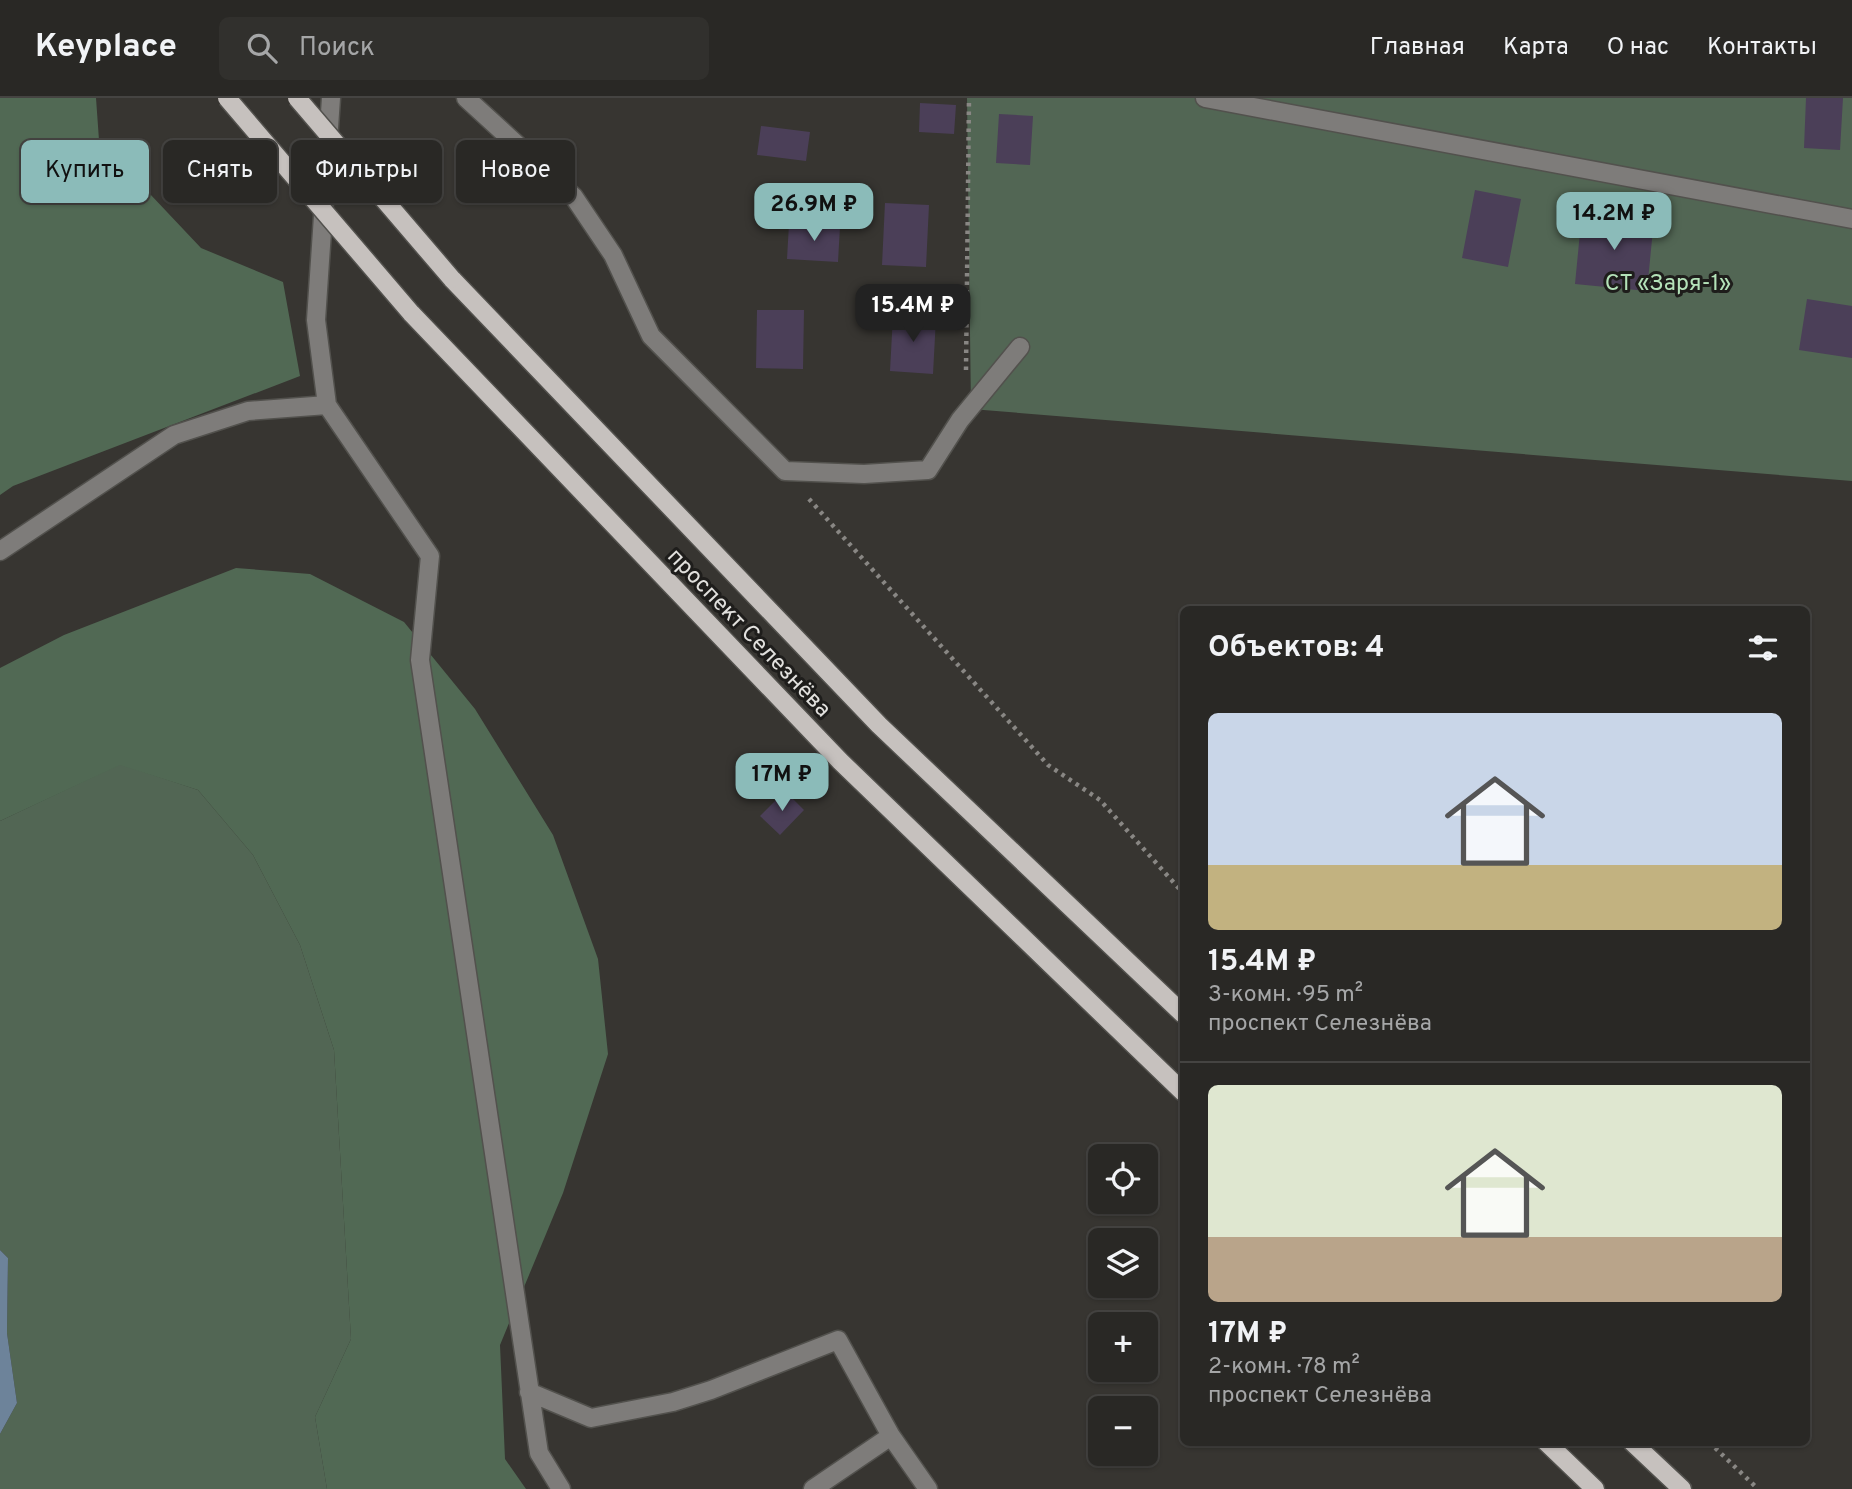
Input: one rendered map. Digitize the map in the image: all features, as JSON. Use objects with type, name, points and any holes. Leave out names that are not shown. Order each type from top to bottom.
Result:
[{"type":"main road","name":"проспект Селезнёва","points":[[227,98],[411,313],[840,761],[1180,1089]]},
{"type":"main road","name":"проспект Селезнёва","points":[[297,98],[452,279],[879,724],[1180,1011]]},
{"type":"main road","points":[[1550,1446],[1595,1489]]},
{"type":"main road","points":[[1636,1446],[1682,1489]]},
{"type":"street","points":[[331,98],[316,320],[327,405],[430,556],[420,660],[539,1452],[561,1489]]},
{"type":"street","points":[[1205,98],[1852,219]]},
{"type":"street","points":[[478,101],[574,197],[613,255],[650,336],[785,471],[864,474],[928,470],[966,413],[1020,347]]},
{"type":"street","points":[[0,551],[174,435],[248,411],[327,405]]},
{"type":"street","points":[[529,1392],[591,1418],[698,1394],[838,1340],[891,1436],[928,1489]]},
{"type":"street","points":[[813,1489],[891,1436]]},
{"type":"path","points":[[966,413],[969,98]]},
{"type":"path","points":[[785,471],[1048,765],[1100,800],[1180,890]]},
{"type":"path","points":[[1713,1446],[1758,1489]]},
{"type":"green space","points":[[0,98],[96,98],[99,140],[21,140],[21,203],[149,203],[149,193],[201,248],[283,282],[300,376],[13,486],[0,495]]},
{"type":"green space","name":"СТ «Заря-1»","points":[[967,98],[1852,98],[1852,481],[971,409]]},
{"type":"green space","points":[[236,568],[310,574],[404,622],[475,709],[553,835],[598,959],[608,1054],[563,1193],[500,1345],[505,1459],[526,1489],[327,1489],[315,1417],[351,1339],[334,1050],[300,945],[253,855],[198,790],[120,765],[0,821],[0,668],[64,635]]},
{"type":"green space","points":[[120,764],[198,790],[253,855],[300,945],[334,1050],[351,1339],[315,1417],[327,1489],[0,1489],[0,1434],[17,1403],[7,1333],[8,1258],[0,1250],[0,821]]},
{"type":"water","points":[[0,1250],[8,1258],[7,1333],[17,1403],[0,1434]]},
{"type":"building","points":[[1806,98],[1843,98],[1840,150],[1804,148]]},
{"type":"building","points":[[920,103],[956,105],[954,134],[919,132]]},
{"type":"building","points":[[999,114],[1033,116],[1030,165],[996,163]]},
{"type":"building","points":[[761,126],[810,132],[806,161],[757,155]]},
{"type":"building","points":[[1475,190],[1521,199],[1508,267],[1462,258]]},
{"type":"building","points":[[885,203],[929,205],[926,267],[882,265]]},
{"type":"building","points":[[1582,212],[1654,219],[1647,291],[1575,284]]},
{"type":"building","points":[[789,224],[840,227],[838,262],[787,259]]},
{"type":"building","points":[[1807,299],[1852,306],[1852,358],[1799,350]]},
{"type":"building","points":[[757,310],[804,310],[803,369],[756,368]]},
{"type":"building","points":[[893,315],[936,318],[933,374],[890,371]]},
{"type":"building","points":[[785,791],[804,810],[780,835],[760,816]]}]
